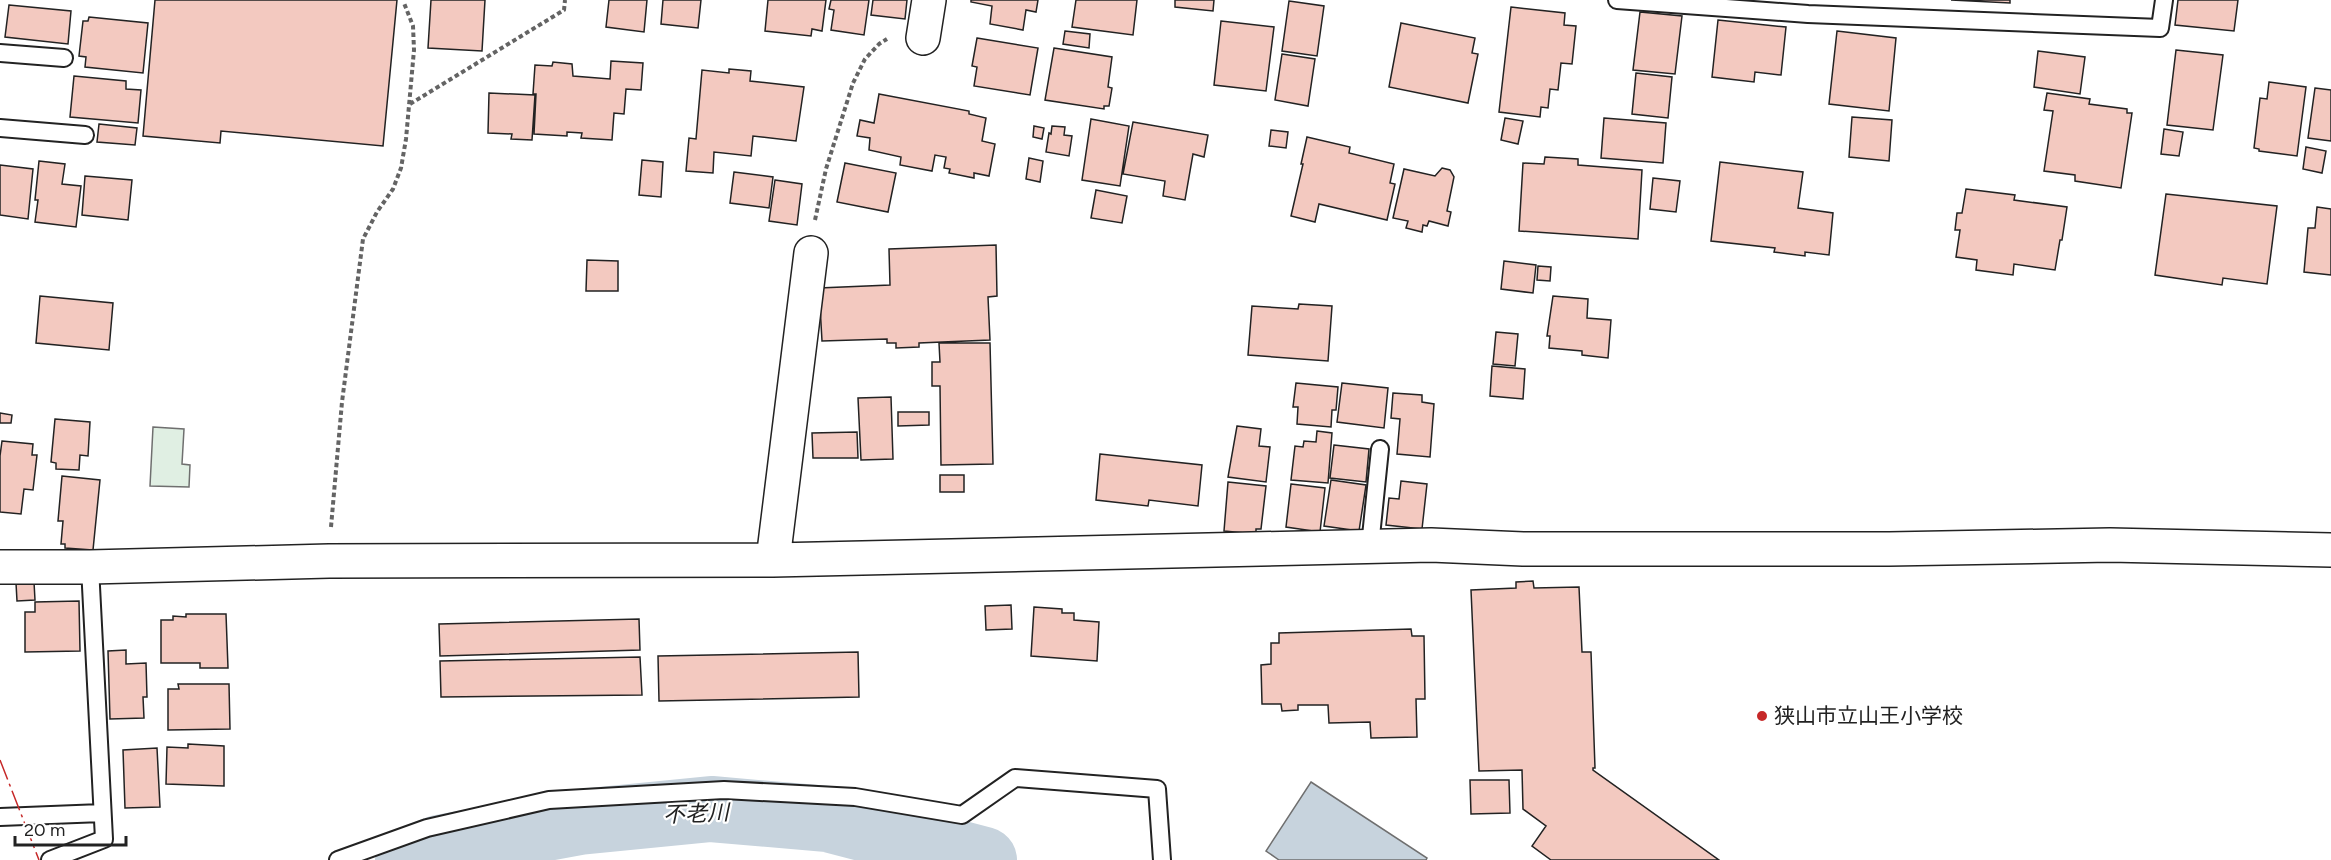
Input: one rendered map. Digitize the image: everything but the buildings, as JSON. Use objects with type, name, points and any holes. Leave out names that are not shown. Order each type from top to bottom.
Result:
[{"type":"street","points":[[923,38],[929,0]]},
{"type":"street","points":[[773,560],[811,253]]},
{"type":"street","points":[[0,567],[329,561],[773,560],[1441,545],[1523,549],[1889,549],[2110,545],[2331,550]]},
{"type":"lane","points":[[1617,0],[1808,14],[2160,28],[2164,0]]},
{"type":"lane","points":[[0,53],[64,58]]},
{"type":"lane","points":[[0,128],[85,135]]},
{"type":"lane","points":[[1370,546],[1380,449]]},
{"type":"lane","points":[[50,860],[104,839],[90,567]]},
{"type":"lane","points":[[338,860],[427,828],[549,800],[724,790],[855,797],[963,815],[1015,778],[1157,789],[1162,860]]},
{"type":"lane","points":[[0,818],[102,813]]},
{"type":"path","points":[[410,104],[564,10],[565,0]]},
{"type":"path","points":[[329,561],[342,402],[363,239],[377,212],[393,189],[401,168],[410,104],[413,26],[404,3]]},
{"type":"path","points":[[811,253],[816,211],[826,169],[853,83],[865,59],[879,44],[890,37],[923,38]]},
{"type":"green space","points":[[153,427],[184,429],[182,464],[190,465],[189,487],[150,486]]},
{"type":"shaded area","points":[[1311,782],[1427,858],[1426,860],[1279,860],[1266,851]]},
{"type":"waterway","name":"不老川","points":[[408,860],[439,848],[579,822],[711,809],[828,819],[984,860]]},
{"type":"power","points":[[0,760],[39,860]]},
{"type":"place","name":"狭山市立山王小学校","points":[[1762,716]]}]
